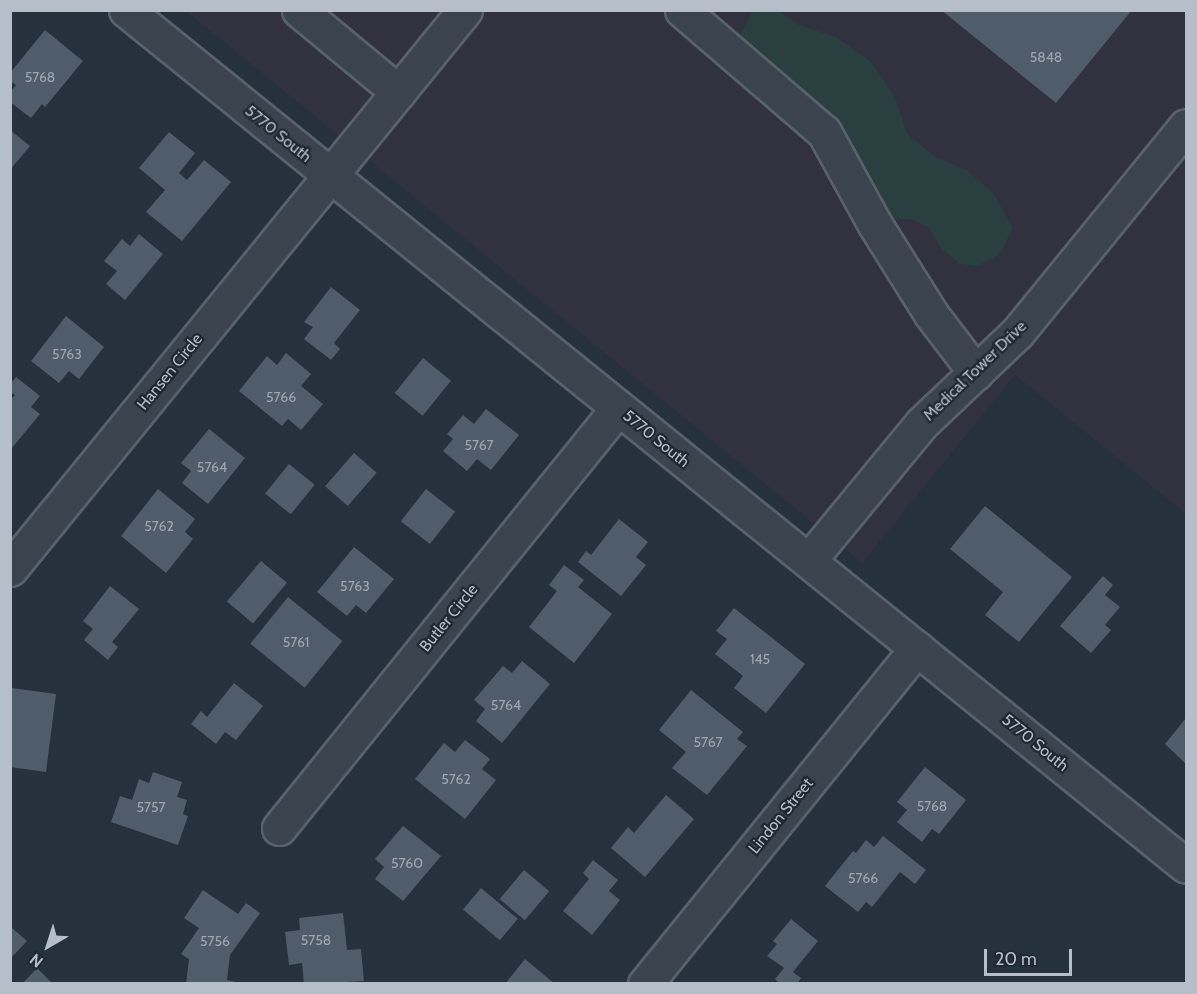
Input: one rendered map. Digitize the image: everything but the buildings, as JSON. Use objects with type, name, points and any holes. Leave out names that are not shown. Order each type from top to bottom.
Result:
[{"type":"street","name":"5770 South","points":[[126,10],[1186,866]]},
{"type":"street","points":[[299,10],[398,92]]},
{"type":"street","points":[[682,10],[824,132],[874,223],[931,314],[976,373]]},
{"type":"street","name":"Hansen Circle","points":[[10,569],[398,92],[452,15]]},
{"type":"street","name":"Medical Tower Drive","points":[[809,560],[921,424],[1017,333],[1186,126]]},
{"type":"street","name":"Butler Circle","points":[[279,828],[618,408]]},
{"type":"street","name":"Lindon Street","points":[[645,984],[917,648]]},
{"type":"shaded area","points":[[186,11],[1186,11],[1186,514],[1015,375],[862,563]]},
{"type":"green space","points":[[753,11],[779,11],[799,25],[836,37],[871,62],[895,97],[907,134],[935,157],[968,171],[993,193],[1013,228],[1000,254],[978,266],[960,264],[942,249],[929,228],[912,219],[892,219],[862,161],[820,110],[737,40]]}]
